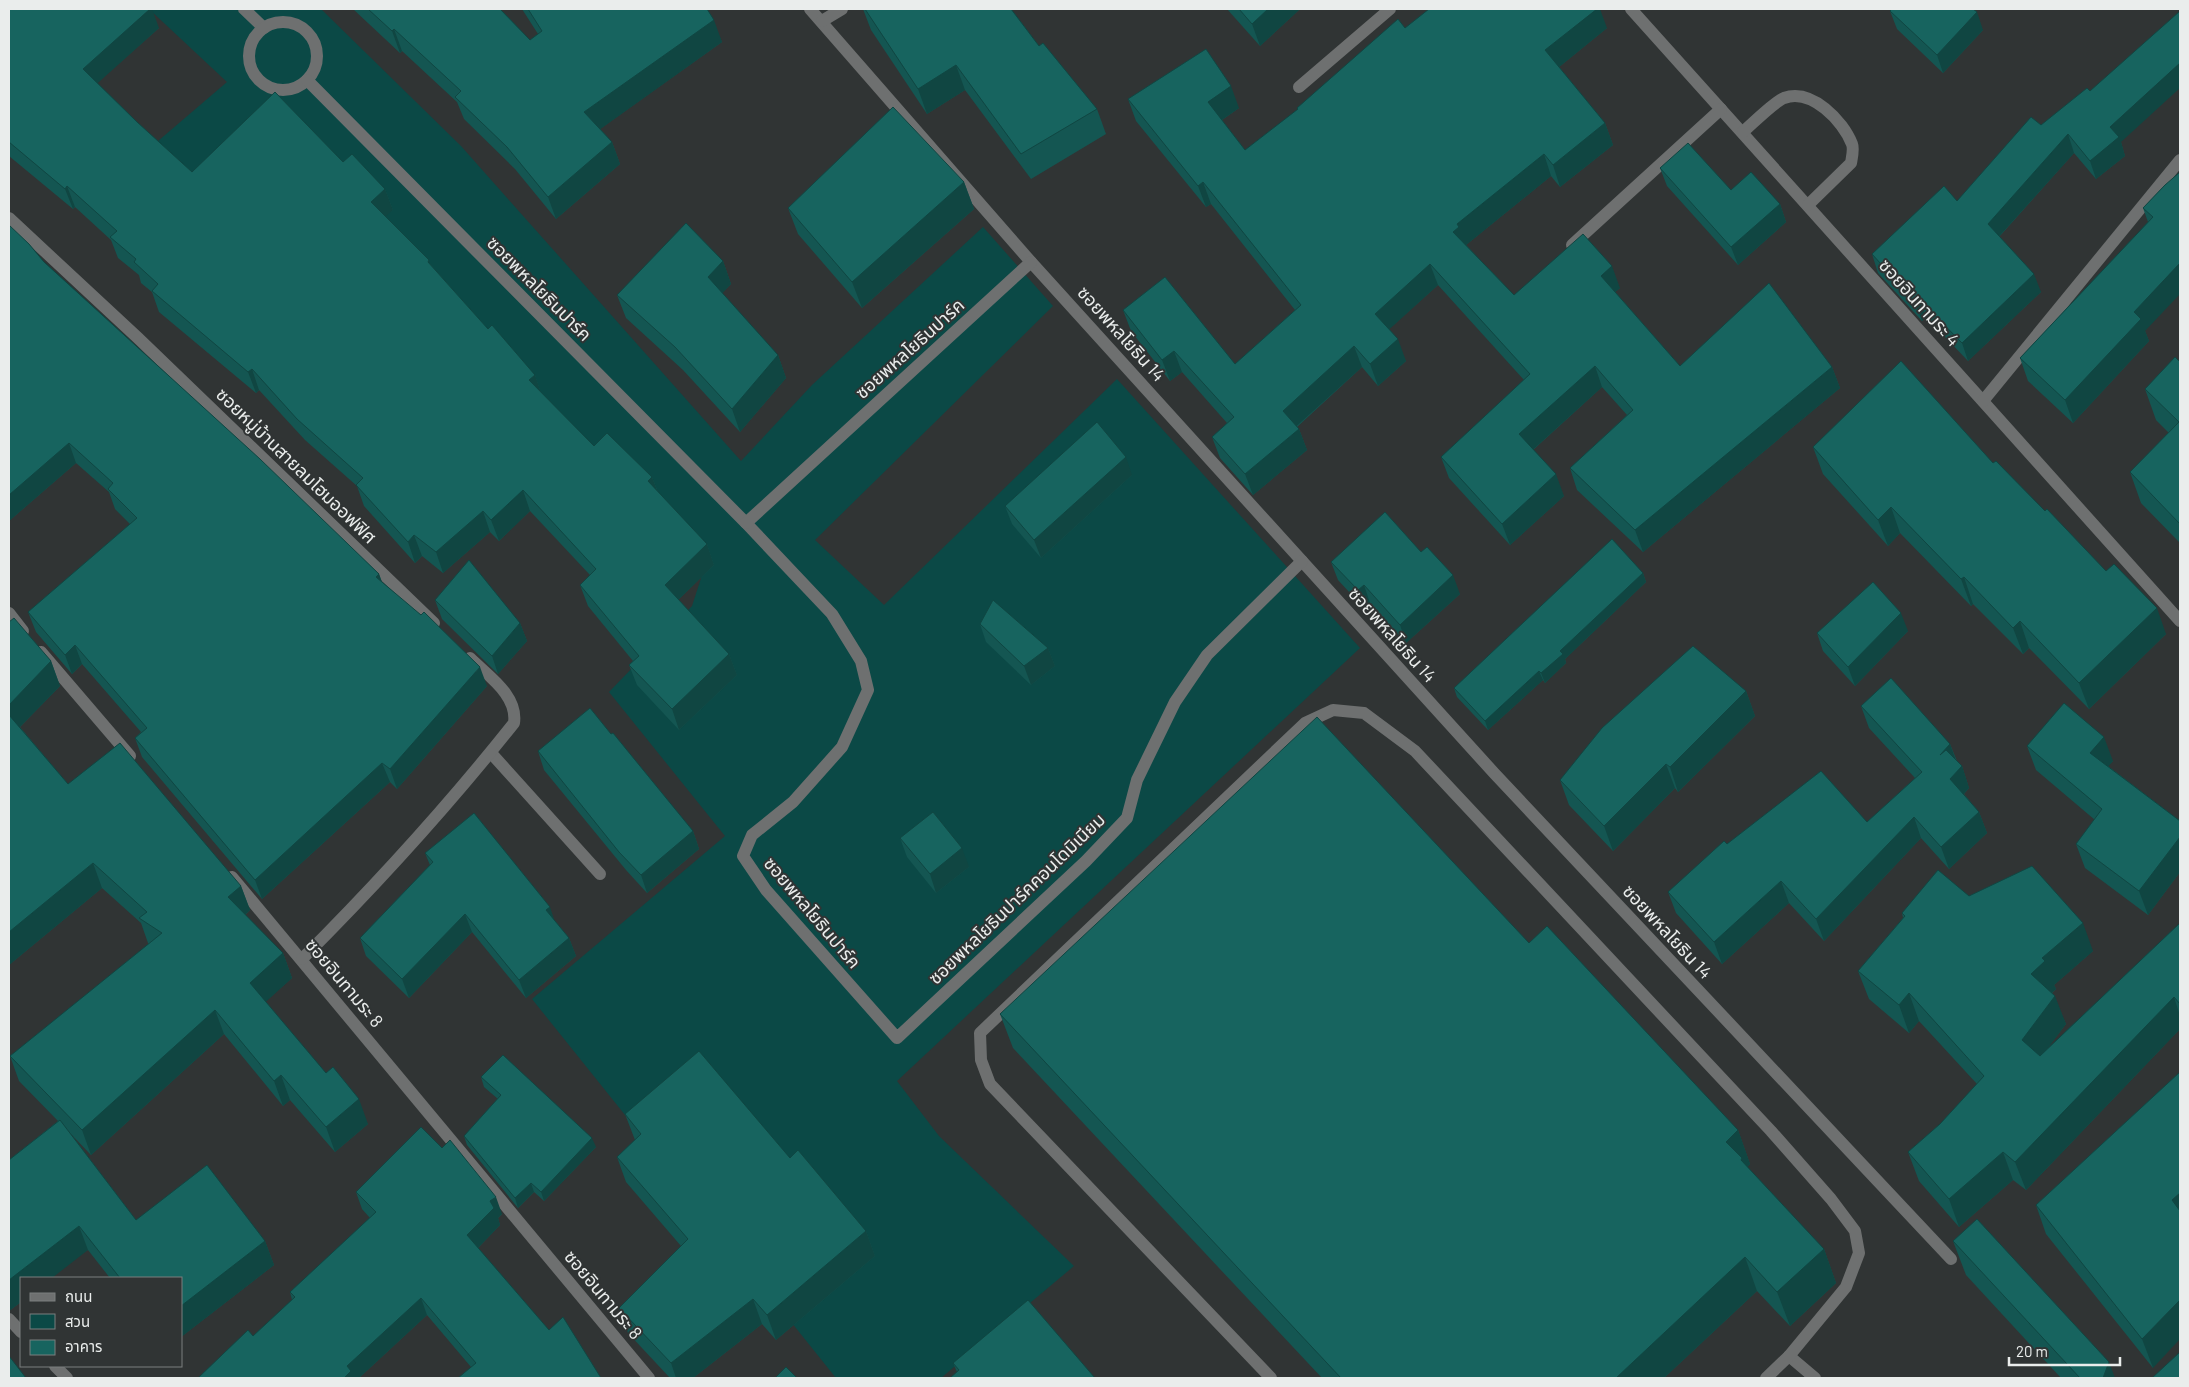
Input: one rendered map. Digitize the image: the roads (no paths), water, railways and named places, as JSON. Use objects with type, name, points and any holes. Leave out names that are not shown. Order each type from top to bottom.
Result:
[{"type":"street","points":[[244,9],[264,28]]},
{"type":"street","name":"ซอยพหลโยธิน 14","points":[[810,9],[1032,262],[1501,780],[1951,1259]]},
{"type":"street","points":[[822,21],[842,9]]},
{"type":"street","points":[[1299,87],[1390,9]]},
{"type":"street","name":"ซอยอินทามระ 4","points":[[1631,9],[2180,621]]},
{"type":"street","points":[[274,23],[296,24],[312,38],[317,60],[307,80],[297,86],[276,89],[256,77],[251,68],[249,57],[251,46],[256,36],[264,28],[274,23]]},
{"type":"street","name":"ซอยพหลโยธินปาร์ค","points":[[307,80],[746,523],[832,614],[862,661],[868,690],[842,747],[793,802],[752,835],[743,856],[766,890],[896,1038]]},
{"type":"street","points":[[1743,132],[1783,98],[1798,96],[1822,105],[1832,116],[1853,146],[1852,163],[1808,205]]},
{"type":"street","points":[[1560,255],[1721,108]]},
{"type":"street","points":[[1983,401],[2180,160]]},
{"type":"street","name":"ซอยหมู่บ้านสายลมโฮมออฟฟิศ","points":[[9,218],[138,338],[446,634]]},
{"type":"street","name":"ซอยพหลโยธินปาร์ค","points":[[746,523],[1032,262]]},
{"type":"street","name":"ซอยพหลโยธินปาร์คคอนโดมิเนียม","points":[[896,1038],[1086,861],[1127,818],[1137,780],[1175,702],[1207,655],[1302,561]]},
{"type":"street","points":[[9,613],[136,764]]},
{"type":"street","points":[[302,959],[459,792],[514,723],[516,712],[506,694],[460,648]]},
{"type":"street","points":[[1271,1378],[990,1084],[981,1060],[980,1033],[1305,723],[1333,710],[1364,713],[1415,751],[1771,1130],[1831,1199],[1855,1230],[1859,1253],[1846,1287],[1789,1356],[1766,1378]]},
{"type":"street","points":[[491,753],[600,874]]},
{"type":"street","name":"ซอยอินทามระ 8","points":[[225,869],[302,959],[649,1378]]},
{"type":"street","points":[[9,1319],[20,1331]]},
{"type":"street","points":[[1789,1356],[1815,1378]]},
{"type":"street","points":[[56,1367],[67,1378]]}]
